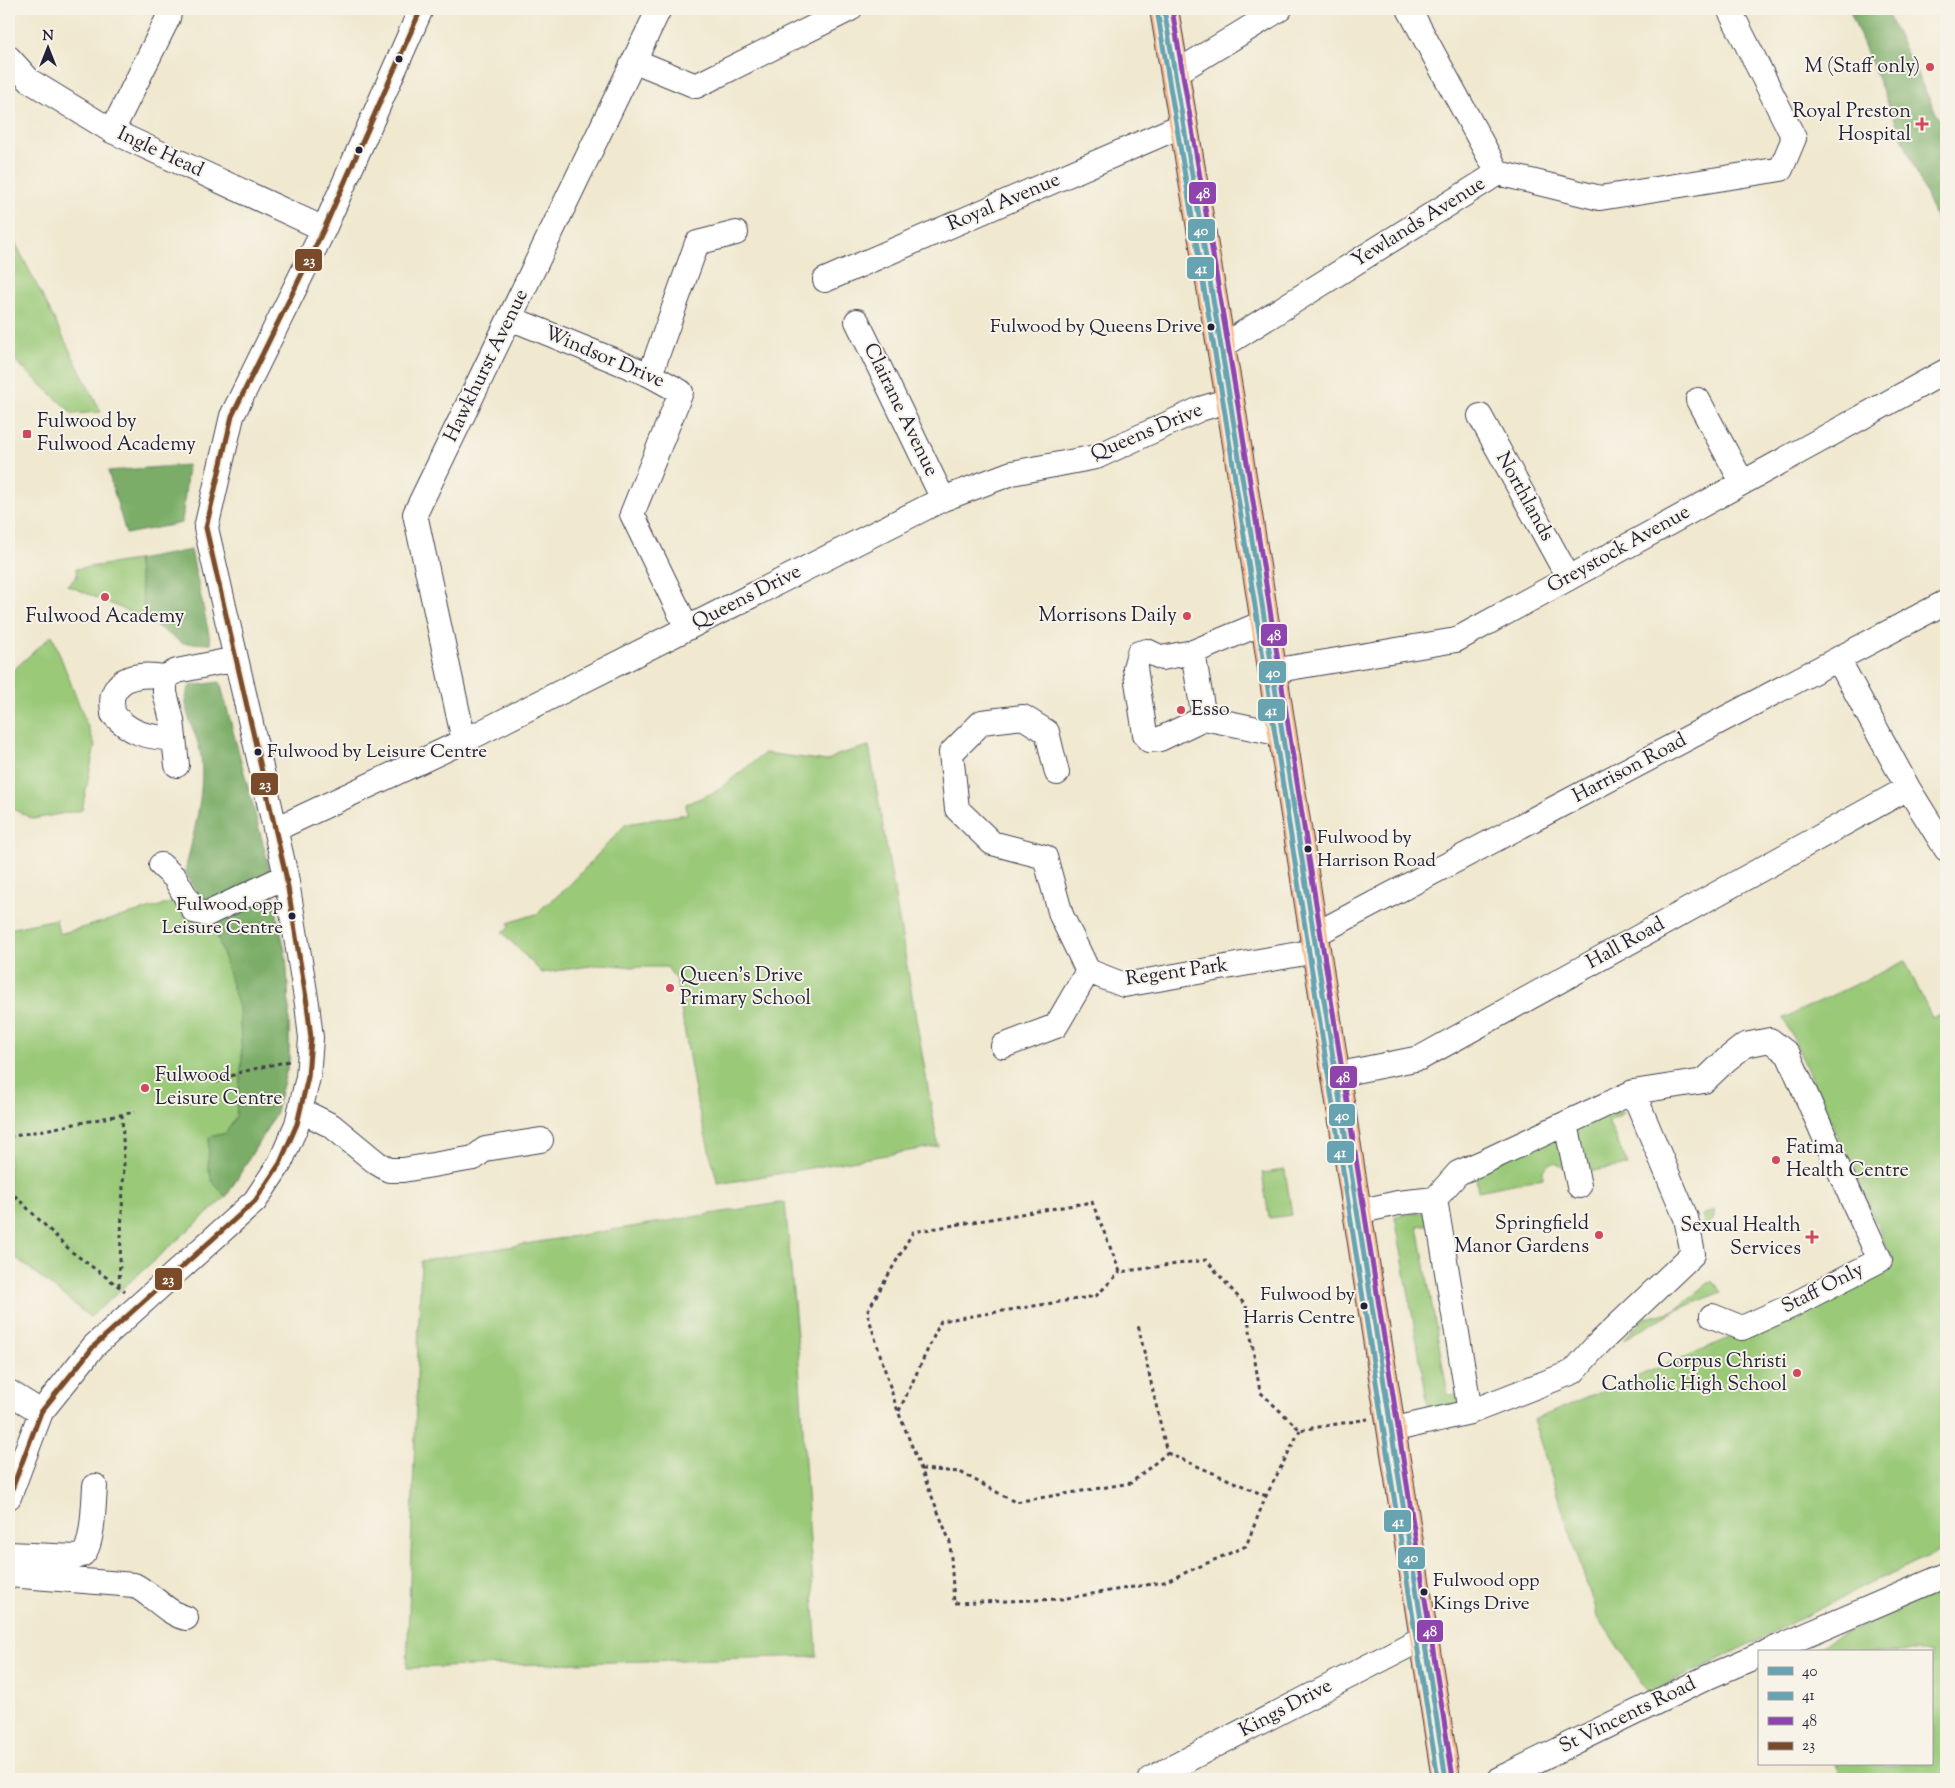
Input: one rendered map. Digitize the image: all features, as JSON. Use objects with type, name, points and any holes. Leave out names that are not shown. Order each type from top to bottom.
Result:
[{"type":"highway","points":[[1164,9],[1230,400],[1446,1779]]},
{"type":"street","points":[[112,131],[168,18],[170,9]]},
{"type":"street","points":[[9,1497],[41,1412],[94,1346],[255,1201],[280,1163],[297,1124],[308,1077],[311,1038],[286,876],[206,528],[232,416],[324,229],[421,9]]},
{"type":"street","name":"Hawkhurst Avenue","points":[[464,741],[415,514],[659,9]]},
{"type":"street","points":[[635,61],[696,86],[850,9]]},
{"type":"street","points":[[1174,74],[1280,9]]},
{"type":"street","points":[[1410,9],[1498,174]]},
{"type":"street","name":"Yewlands Avenue","points":[[1221,347],[1498,174],[1600,198],[1781,169],[1794,138],[1729,9]]},
{"type":"street","name":"Ingle Head","points":[[9,58],[30,81],[112,131],[324,229]]},
{"type":"street","name":"Royal Avenue","points":[[825,280],[1183,125]]},
{"type":"street","points":[[650,376],[697,243],[736,233]]},
{"type":"street","name":"Windsor Drive","points":[[510,318],[650,376],[681,392],[632,514],[687,628]]},
{"type":"street","name":"Clairane Avenue","points":[[857,321],[943,499]]},
{"type":"street","name":"Greystock Avenue","points":[[1272,671],[1456,640],[1946,371]]},
{"type":"street","name":"Queens Drive","points":[[276,829],[464,741],[943,499],[1012,473],[1096,457],[1200,409],[1230,400]]},
{"type":"street","points":[[1698,400],[1742,482]]},
{"type":"street","name":"Northlands","points":[[1480,416],[1568,578]]},
{"type":"street","name":"Harrison Road","points":[[1315,943],[1946,602]]},
{"type":"street","points":[[1265,622],[1193,652],[1162,658],[1147,651],[1139,653],[1135,668],[1146,734],[1149,740],[1160,739],[1204,718],[1282,734]]},
{"type":"street","points":[[1193,652],[1204,718]]},
{"type":"street","points":[[174,739],[148,736],[126,728],[114,714],[113,695],[122,681],[142,675],[165,676],[177,671],[236,658]]},
{"type":"street","points":[[1838,660],[1908,788],[1946,849]]},
{"type":"street","points":[[165,676],[165,693],[172,720],[178,765]]},
{"type":"street","points":[[1003,1046],[1056,1026],[1088,971],[1061,914],[1045,857],[992,843],[956,809],[951,753],[982,722],[1023,717],[1047,732],[1057,773]]},
{"type":"street","name":"Hall Road","points":[[1335,1075],[1420,1058],[1908,788]]},
{"type":"street","points":[[160,865],[175,878],[194,911],[207,914],[286,876]]},
{"type":"street","name":"Regent Park","points":[[1088,971],[1124,985],[1315,943]]},
{"type":"street","name":"Staff Only","points":[[1633,1092],[1704,1080],[1745,1046],[1770,1040],[1788,1054],[1880,1260],[1789,1307],[1742,1328],[1712,1316]]},
{"type":"street","points":[[1357,1212],[1398,1203],[1435,1199],[1458,1173],[1633,1092],[1686,1218],[1693,1254],[1595,1348],[1573,1372],[1470,1412],[1390,1423]]},
{"type":"street","points":[[300,1110],[332,1126],[377,1163],[389,1170],[403,1170],[474,1158],[485,1149],[541,1140]]},
{"type":"street","points":[[1566,1124],[1579,1186]]},
{"type":"street","points":[[1435,1199],[1470,1412]]},
{"type":"street","points":[[9,1392],[41,1412]]},
{"type":"street","points":[[9,1554],[76,1558],[84,1554],[88,1549],[91,1533],[95,1486]]},
{"type":"street","points":[[9,1574],[134,1585],[146,1591],[178,1616],[186,1618]]},
{"type":"street","points":[[1772,1650],[1946,1575]]},
{"type":"street","name":"Kings Drive","points":[[1150,1779],[1423,1638]]},
{"type":"street","name":"St Vincents Road","points":[[1499,1779],[1708,1677],[1758,1655]]},
{"type":"path","points":[[216,1082],[240,1072],[288,1061],[309,1062]]},
{"type":"path","points":[[9,1137],[135,1112]]},
{"type":"path","points":[[119,1286],[124,1162],[122,1115]]},
{"type":"path","points":[[9,1190],[72,1252],[141,1304]]},
{"type":"path","points":[[1120,1272],[1092,1202],[912,1232],[867,1312],[898,1412],[950,1542],[954,1603],[1060,1599],[1164,1582],[1246,1546],[1266,1496],[1300,1430]]},
{"type":"path","points":[[898,1412],[940,1321],[1096,1296],[1120,1272],[1206,1260],[1246,1306],[1260,1392],[1300,1430],[1390,1423]]},
{"type":"path","points":[[1138,1325],[1167,1453]]},
{"type":"path","points":[[921,1469],[960,1472],[1015,1502],[1131,1483],[1167,1453]]},
{"type":"path","points":[[1167,1453],[1266,1496]]},
{"type":"green space","name":"Royal Preston Hospital","points":[[1849,9],[1885,9],[1946,133],[1945,241]]},
{"type":"green space","points":[[9,235],[16,244],[101,412],[73,414],[9,355]]},
{"type":"green space","points":[[188,465],[182,523],[126,534],[108,471]]},
{"type":"green space","points":[[191,550],[211,644],[182,643],[146,619],[137,560]]},
{"type":"green space","points":[[137,560],[146,619],[67,585],[77,577],[76,569]]},
{"type":"green space","points":[[52,635],[95,745],[82,810],[33,819],[9,807],[9,674]]},
{"type":"green space","points":[[220,682],[270,870],[228,897],[200,898],[185,872],[198,815],[202,772],[199,748],[187,712],[186,703],[190,686]]},
{"type":"green space","points":[[869,746],[938,1146],[718,1184],[697,1103],[676,980],[667,967],[633,967],[604,964],[542,973],[502,932],[510,927],[508,923],[539,913],[544,906],[565,890],[626,824],[687,814],[686,804],[715,792],[765,753],[827,761],[837,755]]},
{"type":"green space","name":"Fulwood Leisure Centre","points":[[270,870],[274,902],[286,956],[289,1008],[289,1061],[275,1115],[226,1197],[90,1317],[9,1252],[9,929],[56,919],[59,934],[181,900],[228,897]]},
{"type":"green space","points":[[266,902],[274,902],[286,956],[289,1008],[289,1061],[275,1115],[226,1197],[212,1181],[208,1166],[209,1137],[226,1133],[236,1116],[242,1061],[239,1008],[213,922]]},
{"type":"green space","name":"Corpus Christi Catholic High School","points":[[1905,961],[1932,1018],[1946,1011],[1946,1548],[1879,1579],[1649,1694],[1597,1615],[1533,1420],[1761,1325],[1893,1260],[1784,1018]]},
{"type":"green space","points":[[1608,1109],[1624,1113],[1608,1121],[1628,1165],[1582,1173],[1571,1125]]},
{"type":"green space","points":[[1562,1130],[1569,1166],[1563,1167],[1555,1163],[1549,1164],[1543,1170],[1543,1178],[1478,1191],[1475,1173]]},
{"type":"green space","points":[[1285,1170],[1292,1215],[1269,1218],[1262,1173]]},
{"type":"green space","points":[[785,1202],[798,1348],[817,1656],[407,1668],[421,1261]]},
{"type":"green space","points":[[1715,1210],[1712,1220],[1706,1227],[1700,1231],[1692,1228],[1704,1223],[1702,1215]]},
{"type":"green space","points":[[1425,1212],[1432,1224],[1418,1226],[1448,1396],[1462,1392],[1462,1402],[1429,1411],[1395,1216]]},
{"type":"green space","points":[[1712,1280],[1722,1292],[1676,1310]]},
{"type":"green space","points":[[1676,1310],[1623,1340],[1643,1319]]},
{"type":"green space","points":[[1946,1588],[1946,1779],[1840,1779],[1837,1766],[1932,1766],[1932,1650],[1811,1650]]},
{"type":"transit line","name":"23","points":[[9,1497],[41,1412],[94,1346],[255,1201],[280,1163],[297,1124],[308,1077],[311,1038],[307,1004],[286,876],[206,528],[232,416],[324,229],[421,9]]},
{"type":"transit line","name":"40","points":[[1164,9],[1230,400],[1446,1779]]},
{"type":"transit line","name":"48","points":[[1172,9],[1237,399],[1453,1778]]},
{"type":"transit line","name":"41","points":[[1157,10],[1223,401],[1438,1779]]},
{"type":"place","name":"M (Staff only)","points":[[1930,67]]},
{"type":"place","name":"Royal Preston Hospital","points":[[1922,124]]},
{"type":"place","name":"Fulwood by Queens Drive","points":[[1211,327]]},
{"type":"place","name":"Fulwood by Fulwood Academy","points":[[27,434]]},
{"type":"place","name":"Fulwood Academy","points":[[105,597]]},
{"type":"place","name":"Morrisons Daily","points":[[1187,616]]},
{"type":"place","name":"Esso","points":[[1181,710]]},
{"type":"place","name":"Fulwood by Leisure Centre","points":[[258,752]]},
{"type":"place","name":"Fulwood by Harrison Road","points":[[1308,849]]},
{"type":"place","name":"Fulwood opp Leisure Centre","points":[[292,916]]},
{"type":"place","name":"Queen's Drive Primary School","points":[[670,988]]},
{"type":"place","name":"Fulwood Leisure Centre","points":[[145,1088]]},
{"type":"place","name":"Fatima Health Centre","points":[[1776,1160]]},
{"type":"place","name":"Springfield Manor Gardens","points":[[1599,1235]]},
{"type":"place","name":"Sexual Health Services","points":[[1812,1237]]},
{"type":"place","name":"Fulwood by Harris Centre","points":[[1364,1306]]},
{"type":"place","name":"Corpus Christi Catholic High School","points":[[1797,1373]]},
{"type":"place","name":"Fulwood opp Kings Drive","points":[[1424,1592]]}]
